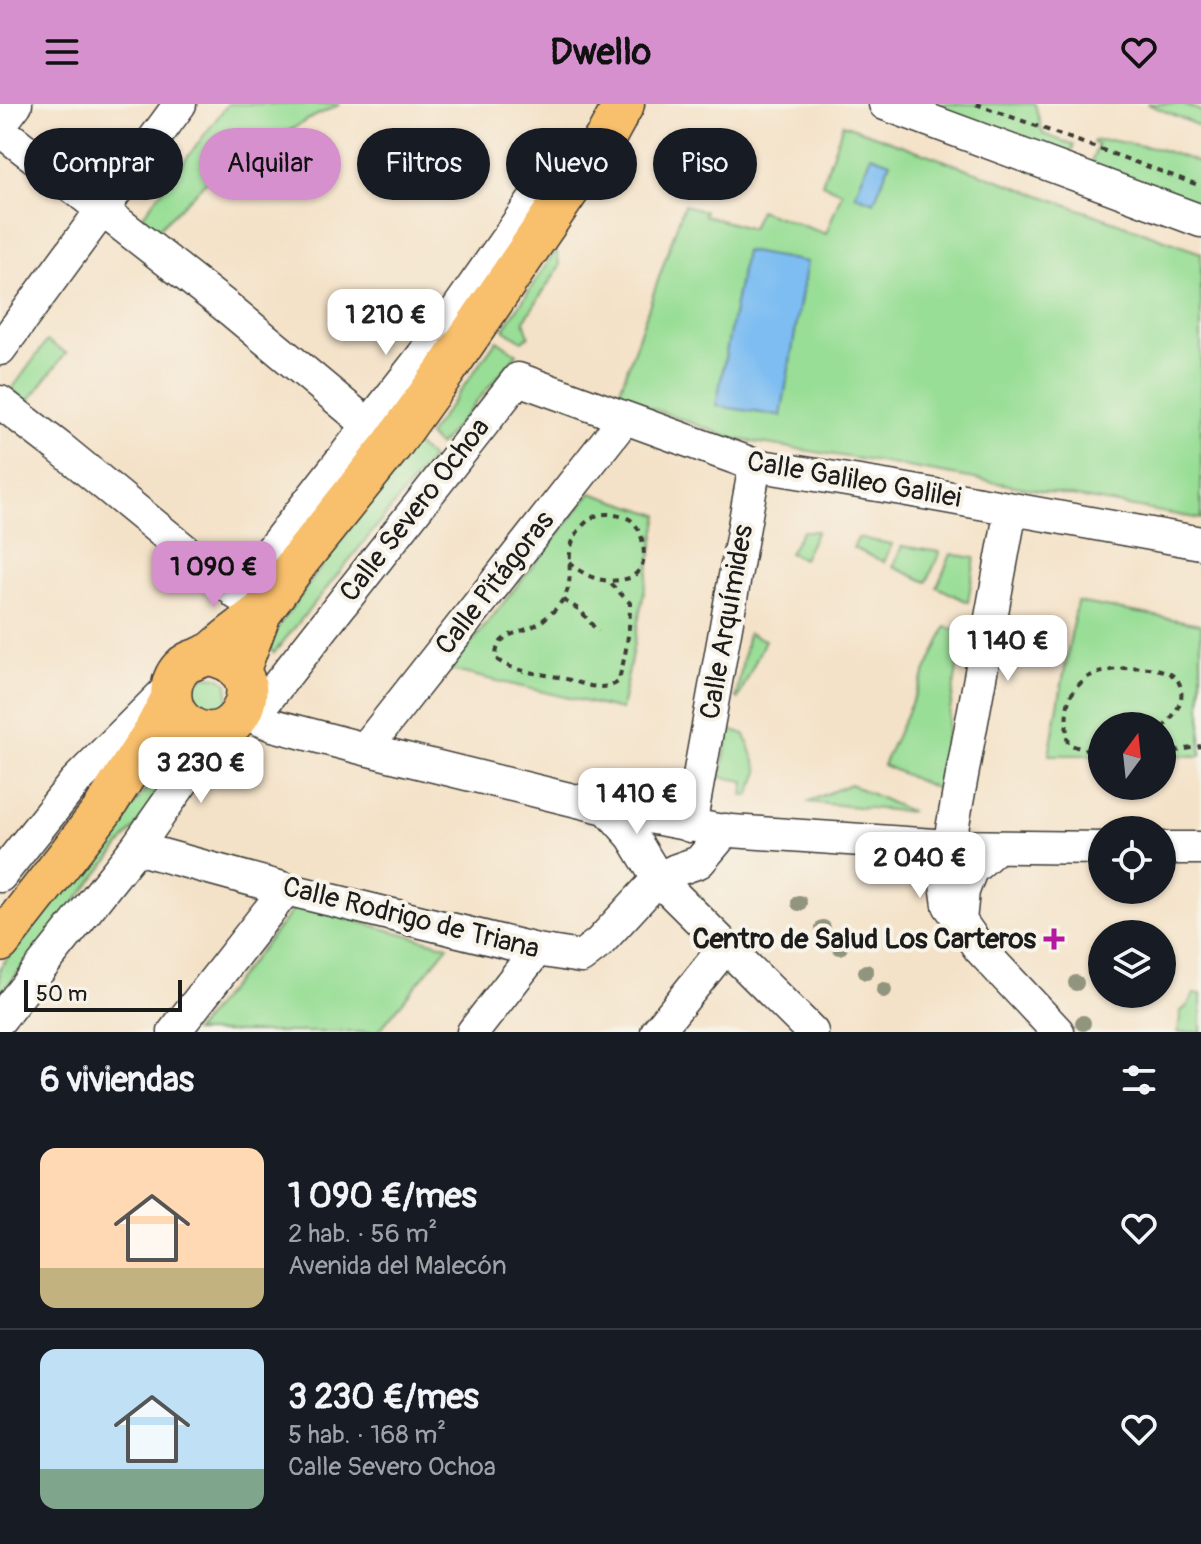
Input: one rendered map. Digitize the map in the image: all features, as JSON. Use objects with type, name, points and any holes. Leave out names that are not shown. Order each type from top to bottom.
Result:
[{"type":"main road","points":[[223,664],[249,604],[298,562],[380,435],[453,361],[616,120],[635,104]]},
{"type":"main road","points":[[0,942],[103,810],[154,731],[180,669],[194,658],[223,664],[243,677],[247,689],[246,700],[229,722],[186,738],[159,758],[103,810]]},
{"type":"main road","points":[[169,698],[186,724],[229,722]]},
{"type":"main road","points":[[41,867],[169,698]]},
{"type":"street","points":[[16,104],[0,128],[233,312],[380,435]]},
{"type":"street","points":[[0,349],[180,104]]},
{"type":"street","points":[[885,104],[1201,221]]},
{"type":"street","name":"Calle Galileo Galilei","points":[[518,379],[755,465],[1201,543]]},
{"type":"street","name":"Calle Severo Ochoa","points":[[0,1019],[136,848],[229,722],[518,379]]},
{"type":"street","points":[[0,402],[249,604]]},
{"type":"street","name":"Calle Pitágoras","points":[[365,749],[625,418]]},
{"type":"street","name":"Calle Arquímides","points":[[686,825],[755,465]]},
{"type":"street","points":[[1011,509],[950,854],[963,891],[960,921],[979,948],[1058,1032]]},
{"type":"street","points":[[0,879],[75,782],[169,698]]},
{"type":"street","points":[[229,722],[273,725],[686,825],[950,854],[997,847],[1088,848]]},
{"type":"street","points":[[607,808],[726,946],[812,1032]]},
{"type":"street","points":[[667,875],[660,852],[668,837],[686,825]]},
{"type":"street","points":[[667,875],[699,862],[726,830]]},
{"type":"street","name":"Calle Rodrigo de Triana","points":[[136,848],[286,889],[537,950],[581,957],[667,875]]},
{"type":"street","points":[[1176,848],[1201,848]]},
{"type":"street","points":[[0,879],[23,878],[41,867]]},
{"type":"street","points":[[174,1032],[286,889]]},
{"type":"street","points":[[657,1032],[726,946]]},
{"type":"street","points":[[473,1032],[537,950]]},
{"type":"path","points":[[976,104],[1201,186]]},
{"type":"path","points":[[569,562],[580,572],[598,580],[609,582],[633,577],[641,567],[642,536],[632,521],[609,513],[594,516],[578,531],[570,547],[569,562],[569,577],[563,600],[538,624],[504,638],[495,650],[496,659],[503,664],[598,687],[618,682],[625,658],[630,603],[609,582]]},
{"type":"path","points":[[563,600],[580,610],[598,632]]},
{"type":"path","points":[[1088,749],[1068,744],[1066,734],[1069,698],[1085,678],[1107,670],[1166,670],[1179,682],[1181,693],[1175,712]]},
{"type":"path","points":[[1176,751],[1201,746]]},
{"type":"green space","points":[[228,104],[341,104],[294,128],[210,128]]},
{"type":"green space","points":[[918,104],[1035,104],[1043,134],[1074,145],[1069,158]]},
{"type":"green space","points":[[1148,104],[1182,104],[1201,111],[1201,127]]},
{"type":"green space","points":[[843,124],[1201,253],[1201,519],[735,439],[618,396],[684,205],[705,211],[704,215],[751,229],[759,210],[826,234],[842,192],[822,184]]},
{"type":"green space","points":[[1109,140],[1159,149],[1201,163],[1201,206],[1090,166],[1098,145],[1094,141]]},
{"type":"green space","points":[[199,142],[199,189],[157,230],[141,218],[155,200],[183,200],[183,163]]},
{"type":"green space","points":[[556,250],[560,266],[524,321],[529,336],[522,341],[504,329]]},
{"type":"green space","points":[[497,340],[517,354],[439,446],[428,436]]},
{"type":"green space","points":[[47,341],[66,353],[27,403],[12,389]]},
{"type":"green space","points":[[412,442],[432,458],[274,653],[265,645]]},
{"type":"green space","points":[[591,493],[659,515],[621,710],[450,670]]},
{"type":"green space","points":[[802,531],[817,531],[803,559],[789,553]]},
{"type":"green space","points":[[858,538],[892,544],[884,562],[853,548]]},
{"type":"green space","points":[[902,546],[940,552],[927,582],[893,567]]},
{"type":"green space","points":[[951,554],[975,558],[968,602],[937,587]]},
{"type":"green space","points":[[1077,602],[1201,624],[1201,756],[1176,755],[1176,712],[1088,712],[1088,755],[1049,755]]},
{"type":"green space","points":[[946,627],[963,632],[937,789],[883,765]]},
{"type":"green space","points":[[748,633],[765,640],[738,699],[736,698]]},
{"type":"green space","points":[[205,676],[219,677],[227,683],[229,705],[209,716],[191,703],[194,687]]},
{"type":"green space","points":[[730,730],[745,735],[759,772],[749,796],[743,796],[745,781],[720,777]]},
{"type":"green space","points":[[163,769],[174,779],[0,995],[0,967]]},
{"type":"green space","points":[[850,784],[911,812],[807,802]]},
{"type":"green space","points":[[297,905],[448,946],[378,1032],[194,1032]]},
{"type":"green space","points":[[1194,994],[1201,994],[1201,1032],[1178,1032],[1181,1011]]},
{"type":"water","points":[[871,155],[890,162],[874,202],[855,195]]},
{"type":"water","points":[[745,251],[807,262],[781,416],[716,406]]},
{"type":"place","name":"Centro de Salud Los Carteros","points":[[1054,939]]}]
